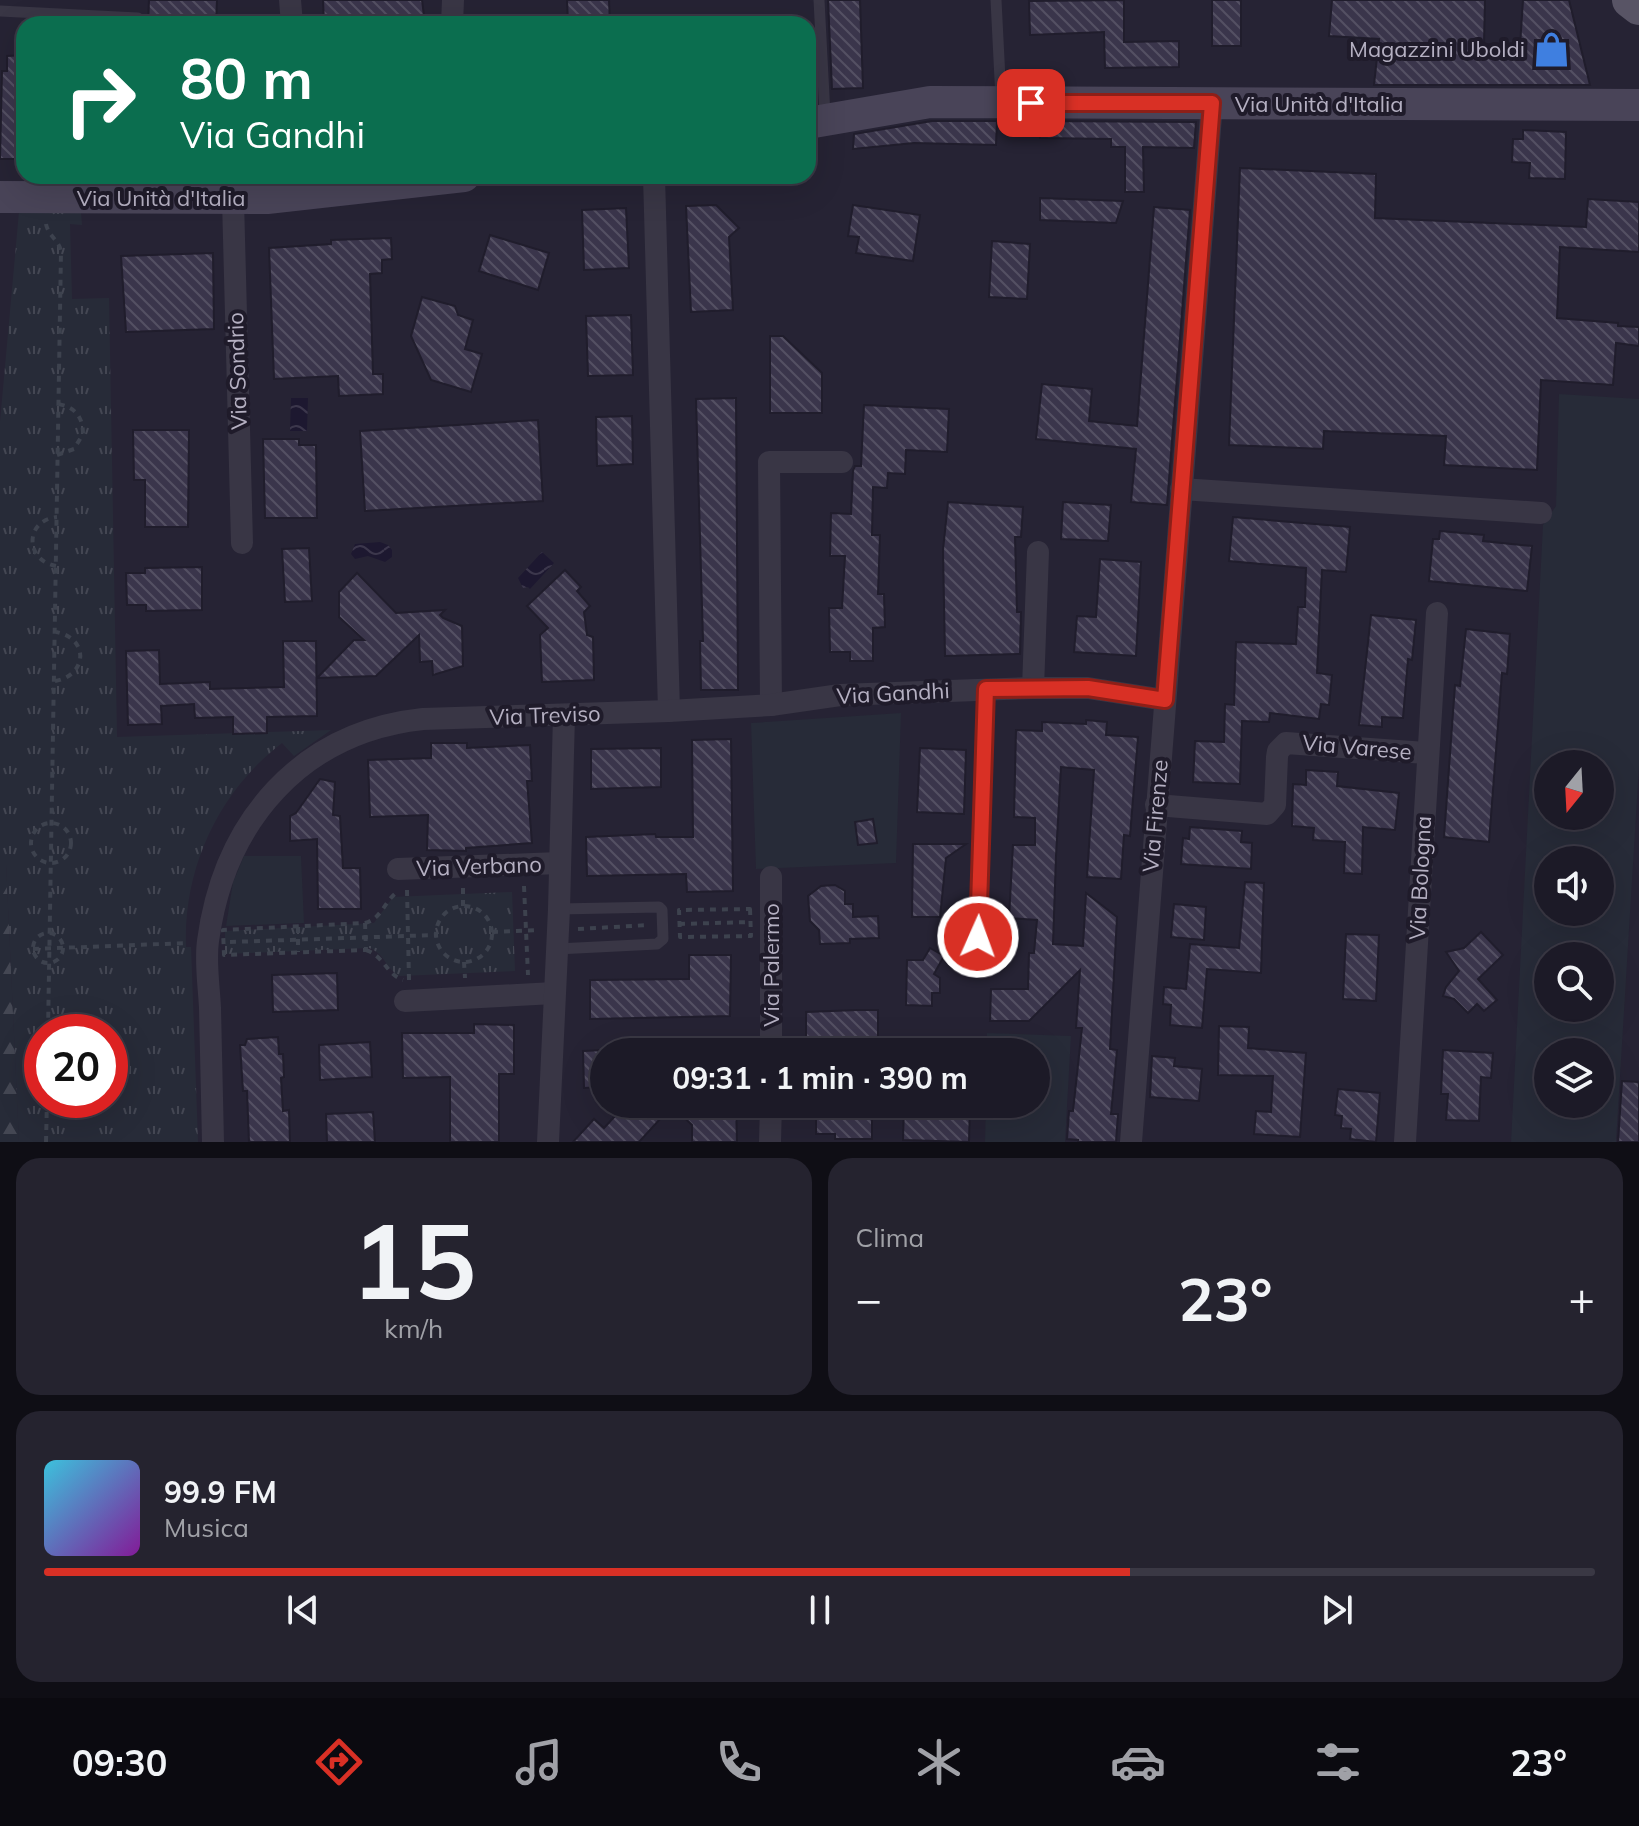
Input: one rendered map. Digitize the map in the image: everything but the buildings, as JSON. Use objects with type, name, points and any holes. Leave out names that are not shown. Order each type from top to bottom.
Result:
[{"type":"main road","points":[[1630,0],[1639,7]]},
{"type":"street","name":"Via Unità d'Italia","points":[[816,122],[915,103],[1639,105]]},
{"type":"street","name":"Via Firenze","points":[[1131,1142],[1212,103]]},
{"type":"street","name":"Via Unità d'Italia","points":[[0,197],[233,200],[301,186],[335,184]]},
{"type":"street","points":[[654,184],[669,711]]},
{"type":"street","name":"Via Sondrio","points":[[233,200],[242,543]]},
{"type":"street","points":[[771,705],[769,462],[842,462]]},
{"type":"street","points":[[1181,489],[1541,513]]},
{"type":"street","points":[[1033,688],[1038,552]]},
{"type":"street","name":"Via Bologna","points":[[1405,1142],[1426,753],[1437,613]]},
{"type":"street","name":"Via Gandhi","points":[[669,711],[771,705],[840,695],[986,689],[1088,688],[1165,700]]},
{"type":"street","name":"Via Treviso","points":[[213,1142],[208,942],[228,866],[246,826],[269,797],[303,765],[339,741],[389,724],[423,719],[669,711]]},
{"type":"street","name":"Via Verbano","points":[[548,1142],[564,715]]},
{"type":"street","name":"Via Varese","points":[[1156,805],[1267,814],[1275,805],[1278,751],[1286,743],[1426,753]]},
{"type":"street","name":"Via Verbano","points":[[398,869],[559,863]]},
{"type":"street","name":"Via Palermo","points":[[771,877],[771,1038]]},
{"type":"street","points":[[405,1001],[554,993]]},
{"type":"street","points":[[770,1142],[771,1118]]},
{"type":"lane","points":[[816,122],[819,0]]},
{"type":"lane","points":[[996,0],[1001,102]]},
{"type":"lane","points":[[0,11],[99,16]]},
{"type":"lane","points":[[978,966],[986,689]]},
{"type":"lane","points":[[557,949],[657,944],[663,939],[662,910],[659,907],[559,909]]},
{"type":"path","points":[[46,198],[47,231],[61,248],[56,632],[46,1014]]},
{"type":"path","points":[[57,455],[74,449],[83,434],[80,417],[74,410],[58,404]]},
{"type":"path","points":[[56,566],[42,562],[33,549],[32,541],[37,526],[50,517],[57,517]]},
{"type":"path","points":[[55,681],[70,676],[80,657],[76,642],[56,632]]},
{"type":"path","points":[[51,823],[57,823],[68,831],[72,843],[63,860],[50,863],[38,858],[31,839],[38,827],[51,823]]},
{"type":"path","points":[[510,887],[526,886],[528,976]]},
{"type":"path","points":[[463,888],[463,906]]},
{"type":"path","points":[[407,890],[409,980],[395,977],[378,956],[366,950],[224,955],[223,930],[365,923],[375,920],[393,894],[407,890],[421,890]]},
{"type":"path","points":[[463,906],[480,911],[492,932],[485,952],[478,958],[464,962],[442,953],[435,935],[441,918],[454,908],[463,906]]},
{"type":"path","points":[[750,909],[751,936],[680,937],[679,924],[679,910],[750,909]]},
{"type":"path","points":[[679,924],[750,922]]},
{"type":"path","points":[[365,923],[366,950]]},
{"type":"path","points":[[569,929],[651,925]]},
{"type":"path","points":[[298,926],[298,952]]},
{"type":"path","points":[[492,932],[541,930]]},
{"type":"path","points":[[50,933],[58,936],[64,948],[61,957],[49,963],[36,958],[33,949],[40,935],[50,933]]},
{"type":"path","points":[[223,942],[435,935]]},
{"type":"path","points":[[33,949],[190,943]]},
{"type":"path","points":[[451,978],[465,978],[464,962]]},
{"type":"path","points":[[46,1142],[47,1118]]},
{"type":"green space","points":[[19,212],[81,213],[82,225],[70,224],[72,299],[109,298],[117,737],[331,730],[294,756],[282,743],[260,762],[223,808],[198,860],[187,918],[186,947],[191,947],[198,1142],[19,1142],[6,863],[0,862],[0,422]]},
{"type":"green space","points":[[1559,394],[1639,399],[1639,766],[1616,1142],[1511,1142],[1543,525],[1556,506]]},
{"type":"green space","points":[[901,713],[896,863],[756,869],[751,723]]},
{"type":"green space","points":[[244,856],[301,856],[304,923],[226,926],[233,882]]},
{"type":"green space","points":[[0,862],[6,862],[19,1142],[0,1142]]},
{"type":"green space","points":[[512,892],[515,971],[400,976],[369,948],[225,954],[225,931],[374,923],[393,897]]},
{"type":"green space","points":[[987,1033],[1071,1036],[1065,1142],[985,1142],[986,1118],[1050,1118],[1050,1038],[987,1038]]},
{"type":"water","points":[[291,398],[308,398],[307,431],[290,431]]},
{"type":"water","points":[[380,542],[392,550],[392,557],[385,562],[368,556],[355,559],[351,554],[355,544]]},
{"type":"water","points":[[542,552],[554,563],[530,589],[523,588],[518,578]]},
{"type":"place","name":"Magazzini Uboldi","points":[[1551,49]]},
{"type":"route","points":[[978,937],[986,689],[1088,688],[1165,700],[1212,103],[1031,103]]}]
